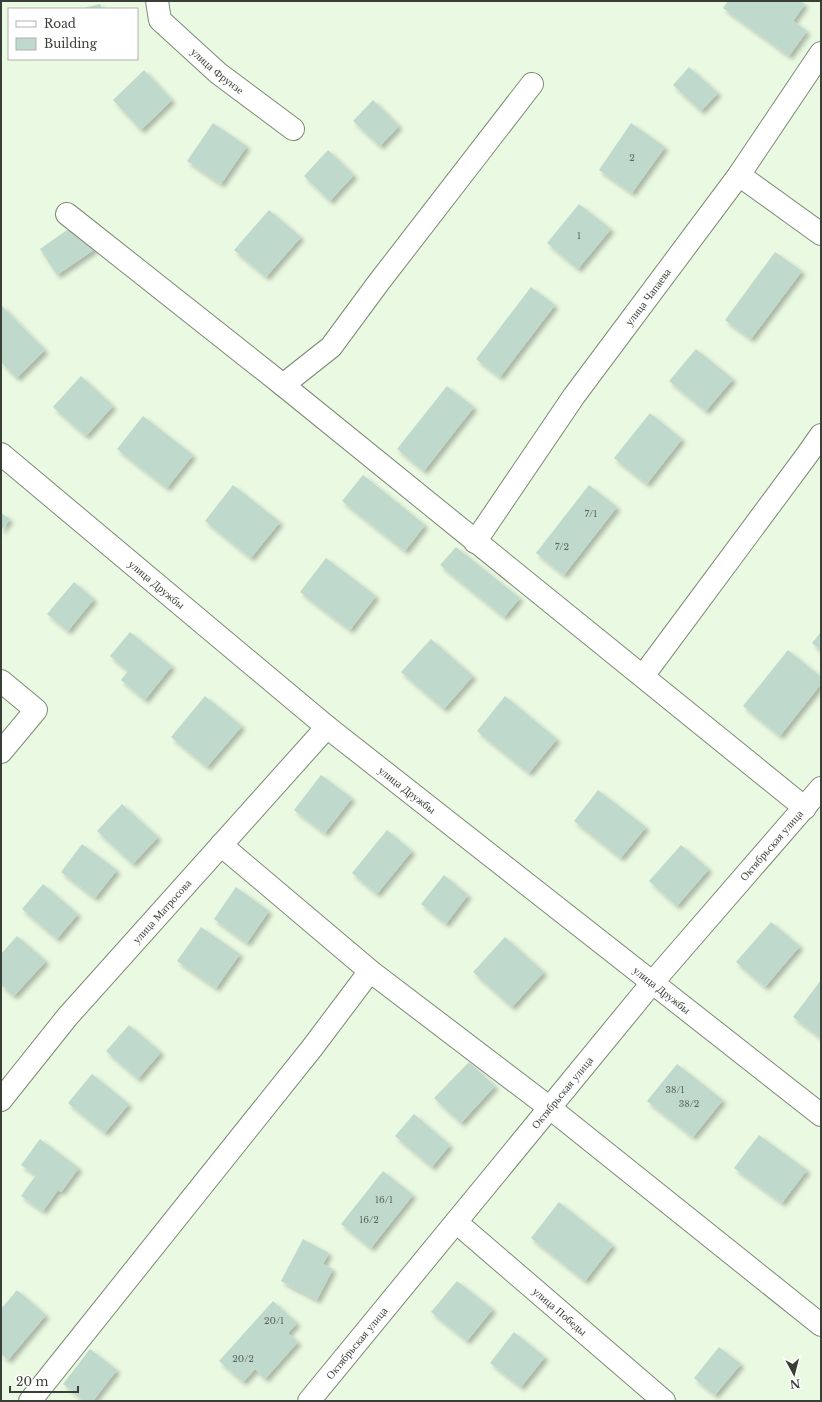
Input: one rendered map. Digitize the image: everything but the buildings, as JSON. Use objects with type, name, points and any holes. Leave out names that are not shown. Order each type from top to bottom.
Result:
[{"type":"street","name":"улица Фрунзе","points":[[157,1],[160,20],[218,73],[293,129]]},
{"type":"street","name":"улица Чапаева","points":[[475,542],[574,396],[739,175],[821,54]]},
{"type":"street","points":[[283,385],[331,347],[379,282],[532,84]]},
{"type":"street","points":[[739,175],[821,234]]},
{"type":"street","points":[[67,214],[283,385],[805,808]]},
{"type":"street","points":[[643,676],[821,435]]},
{"type":"street","name":"улица Дружбы","points":[[1,454],[327,727],[821,1115]]},
{"type":"street","points":[[1,682],[36,710],[1,752]]},
{"type":"street","name":"улица Матросова","points":[[1,1100],[68,1016],[327,727]]},
{"type":"street","name":"Октябрьская улица","points":[[309,1401],[652,983],[821,788]]},
{"type":"street","points":[[221,845],[370,971],[550,1108],[821,1325]]},
{"type":"street","points":[[30,1401],[312,1048],[370,971]]},
{"type":"street","name":"улица Победы","points":[[456,1222],[664,1401]]}]
